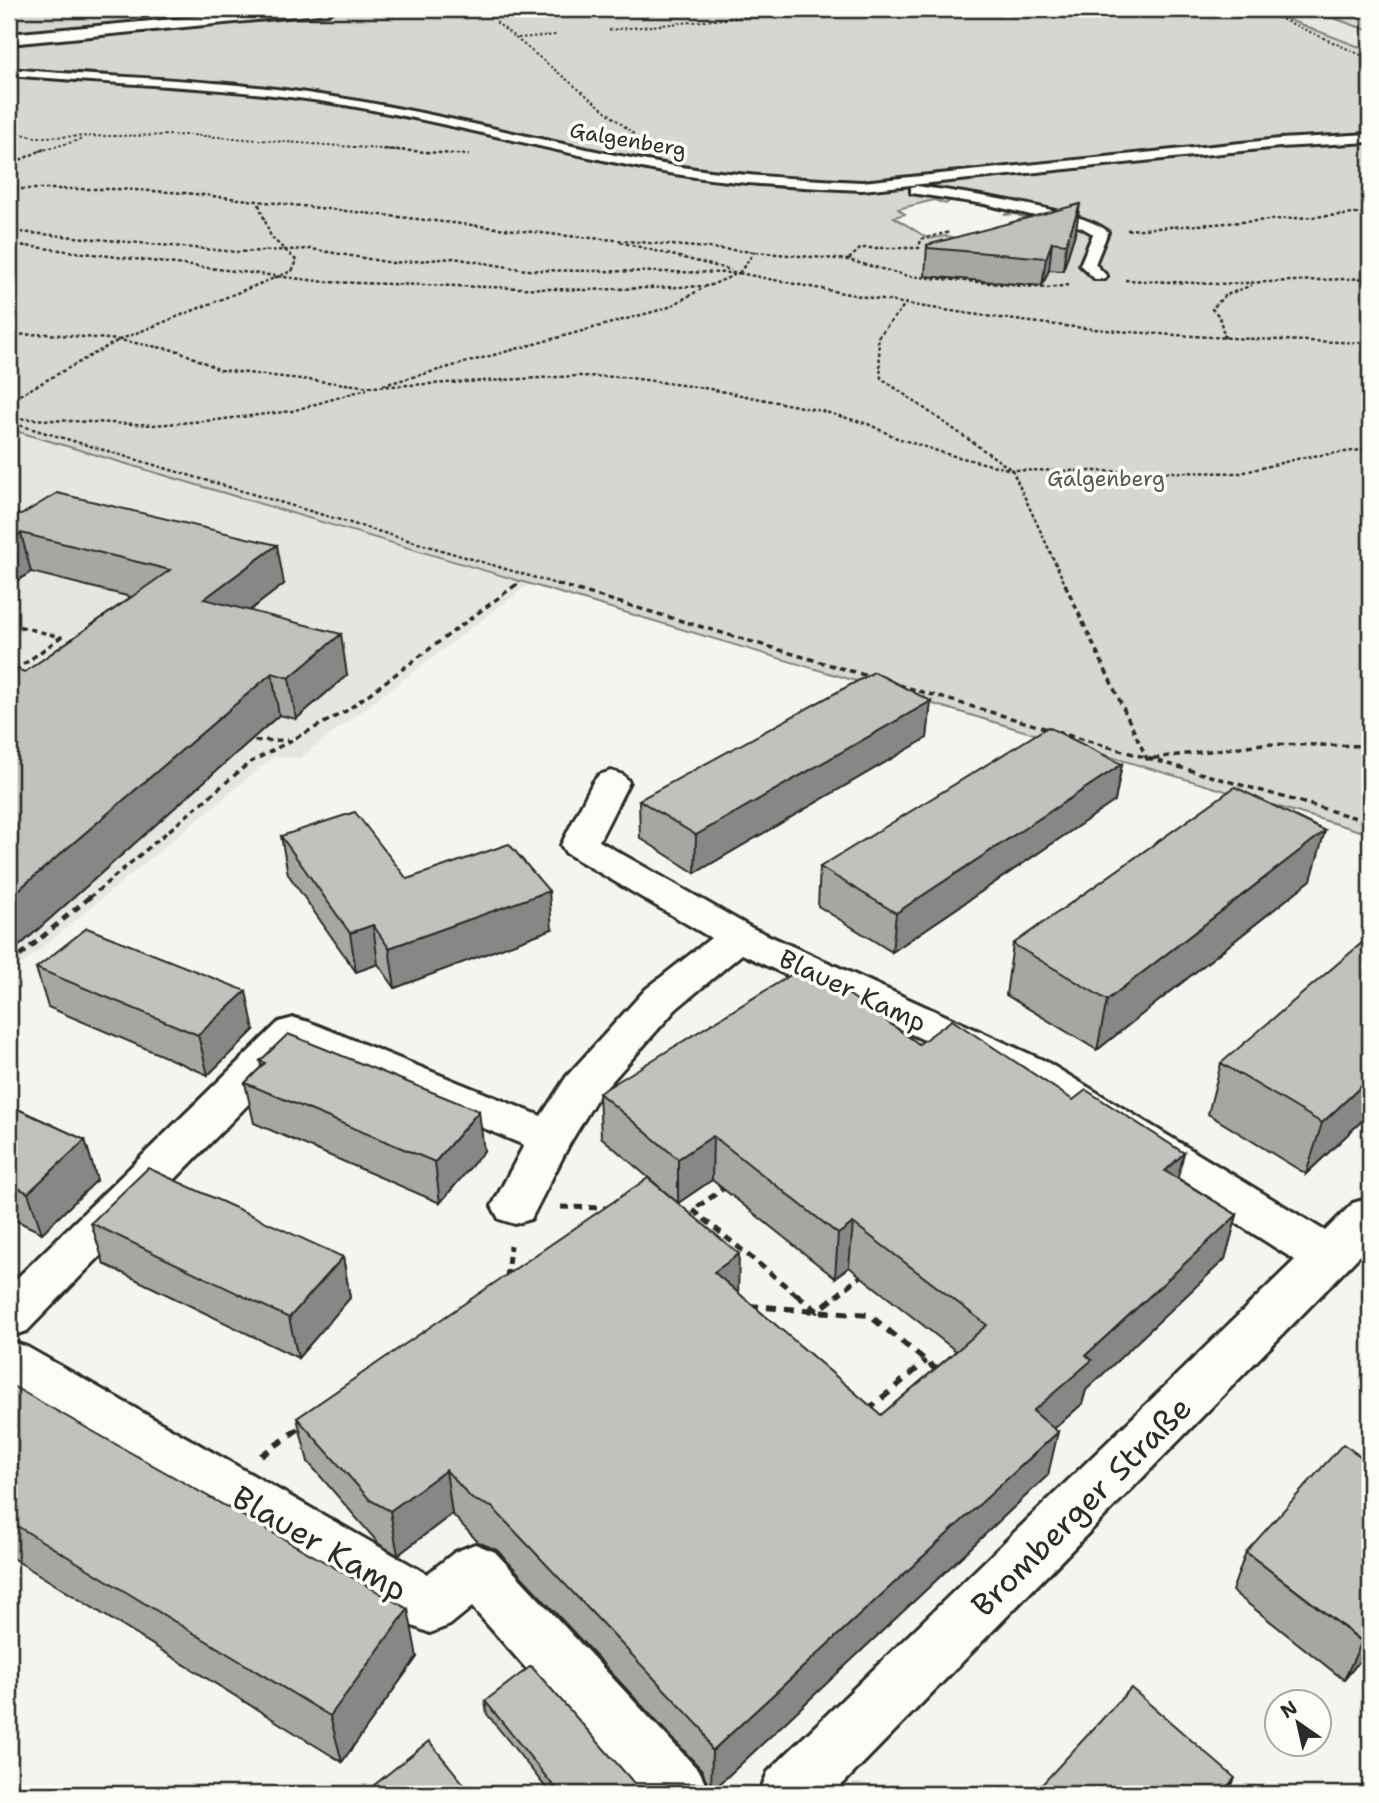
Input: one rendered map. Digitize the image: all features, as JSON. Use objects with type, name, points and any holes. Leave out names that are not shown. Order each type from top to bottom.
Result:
[{"type":"street","points":[[9,39],[329,9]]},
{"type":"street","name":"Blauer Kamp","points":[[611,782],[579,845],[738,937],[1030,1072],[1329,1256]]},
{"type":"street","points":[[514,1206],[550,1138],[582,1087],[662,999],[738,937]]},
{"type":"street","points":[[9,1317],[294,1032],[550,1138]]},
{"type":"street","name":"Bromberger Straße","points":[[790,1794],[1370,1216]]},
{"type":"street","name":"Blauer Kamp","points":[[9,1362],[430,1606],[475,1570],[678,1794]]},
{"type":"lane","name":"Galgenberg","points":[[9,72],[258,90],[321,98],[437,119],[654,167],[771,181],[862,186],[1267,144],[1370,138]]},
{"type":"lane","points":[[862,186],[985,200],[1061,217],[1101,232],[1087,265],[1100,276]]},
{"type":"path","points":[[740,9],[753,16]]},
{"type":"path","points":[[610,30],[828,9]]},
{"type":"path","points":[[1259,9],[1370,59]]},
{"type":"path","points":[[496,22],[666,161],[654,167]]},
{"type":"path","points":[[518,38],[556,35]]},
{"type":"path","points":[[9,131],[35,137],[191,135],[474,156]]},
{"type":"path","points":[[9,165],[48,147],[93,136]]},
{"type":"path","points":[[9,189],[118,189],[186,193],[607,239],[848,260],[908,276],[1046,288],[1100,276],[1142,282],[1256,283],[1311,278],[1370,278]]},
{"type":"path","points":[[9,401],[119,340],[292,271],[297,261],[286,249],[277,245],[258,202]]},
{"type":"path","points":[[1101,232],[1370,213]]},
{"type":"path","points":[[9,231],[237,252],[310,249],[392,263],[454,258],[526,270],[739,272]]},
{"type":"path","points":[[848,260],[860,248],[919,248],[921,239],[950,232]]},
{"type":"path","points":[[607,239],[739,272],[834,292],[1042,323],[1225,338],[1370,343]]},
{"type":"path","points":[[9,244],[326,282],[586,290],[709,286]]},
{"type":"path","points":[[9,420],[153,425],[292,411],[667,308],[739,272],[755,250]]},
{"type":"path","points":[[1225,338],[1219,316],[1212,309],[1224,296],[1256,283]]},
{"type":"path","points":[[907,302],[878,337],[881,377],[1012,470],[1147,759]]},
{"type":"path","points":[[9,335],[48,334],[119,340],[179,351],[220,370],[372,387],[577,376],[624,377],[710,388],[822,411],[868,424],[897,438],[970,461],[1012,470],[1241,472],[1323,453],[1370,449]]},
{"type":"path","points":[[9,420],[879,679]]},
{"type":"path","points":[[9,965],[249,763],[346,711],[520,582]]},
{"type":"path","points":[[9,624],[61,637],[9,675]]},
{"type":"path","points":[[893,683],[1370,822]]},
{"type":"path","points":[[236,739],[249,742],[289,740]]},
{"type":"path","points":[[1147,759],[1263,744],[1370,746]]},
{"type":"path","points":[[679,1210],[693,1210],[737,1179]]},
{"type":"path","points":[[506,1281],[514,1206],[611,1208]]},
{"type":"path","points":[[693,1210],[817,1311]]},
{"type":"path","points":[[817,1311],[872,1267]]},
{"type":"path","points":[[738,1314],[749,1306],[869,1315],[947,1378]]},
{"type":"path","points":[[864,1414],[926,1361]]},
{"type":"path","points":[[220,1485],[308,1422]]},
{"type":"shaded area","points":[[1268,9],[1370,9],[1370,50]]},
{"type":"shaded area","points":[[9,429],[528,585],[300,758],[273,757],[9,975]]},
{"type":"green space","points":[[9,9],[296,9],[9,36]]},
{"type":"green space","name":"Galgenberg","points":[[351,9],[583,9],[585,16],[655,9],[1261,9],[1370,51],[1370,834],[9,429],[9,41]],"holes":[[[952,199],[1009,212],[1004,215],[1015,214],[1038,223],[958,238],[945,236],[929,239],[894,217],[905,214],[898,209],[934,200],[946,204]]]},
{"type":"green space","points":[[1308,9],[1370,9],[1370,31]]},
{"type":"building","points":[[1080,204],[1066,244],[1052,242],[1046,258],[928,248],[927,245]]},
{"type":"building","points":[[57,493],[277,545],[204,599],[341,634],[289,678],[272,673],[9,898],[9,667],[25,672],[170,570],[21,533],[9,540],[9,513],[21,515]]},
{"type":"building","points":[[874,672],[931,701],[696,835],[639,800]]},
{"type":"building","points":[[1048,727],[1122,764],[896,913],[820,867]]},
{"type":"building","points":[[1235,787],[1325,831],[1107,1000],[1013,944]]},
{"type":"building","points":[[355,812],[407,879],[509,844],[549,891],[389,948],[373,925],[350,933],[281,836]]},
{"type":"building","points":[[87,928],[246,991],[198,1035],[36,968]]},
{"type":"building","points":[[1370,936],[1370,1078],[1322,1123],[1221,1063]]},
{"type":"building","points":[[807,965],[919,1044],[952,1020],[1073,1100],[1086,1090],[1184,1153],[1165,1171],[1237,1215],[1086,1355],[1092,1360],[1033,1411],[1058,1432],[712,1751],[702,1729],[492,1507],[472,1499],[446,1470],[390,1511],[370,1500],[297,1418],[648,1178],[739,1254],[714,1272],[881,1415],[987,1325],[853,1223],[838,1234],[713,1136],[678,1159],[599,1093]]},
{"type":"building","points":[[288,1034],[479,1111],[435,1162],[245,1083],[265,1063],[260,1061]]},
{"type":"building","points":[[9,1105],[85,1140],[28,1193],[9,1183]]},
{"type":"building","points":[[148,1168],[343,1257],[289,1318],[91,1223]]},
{"type":"building","points":[[9,1384],[408,1609],[330,1716],[9,1521]]},
{"type":"building","points":[[1343,1444],[1370,1463],[1370,1631],[1362,1641],[1246,1552]]},
{"type":"building","points":[[531,1666],[634,1783],[706,1784],[695,1794],[560,1794],[485,1701]]},
{"type":"building","points":[[1131,1688],[1235,1778],[1221,1794],[1035,1792]]},
{"type":"building","points":[[429,1741],[472,1794],[363,1794]]}]
